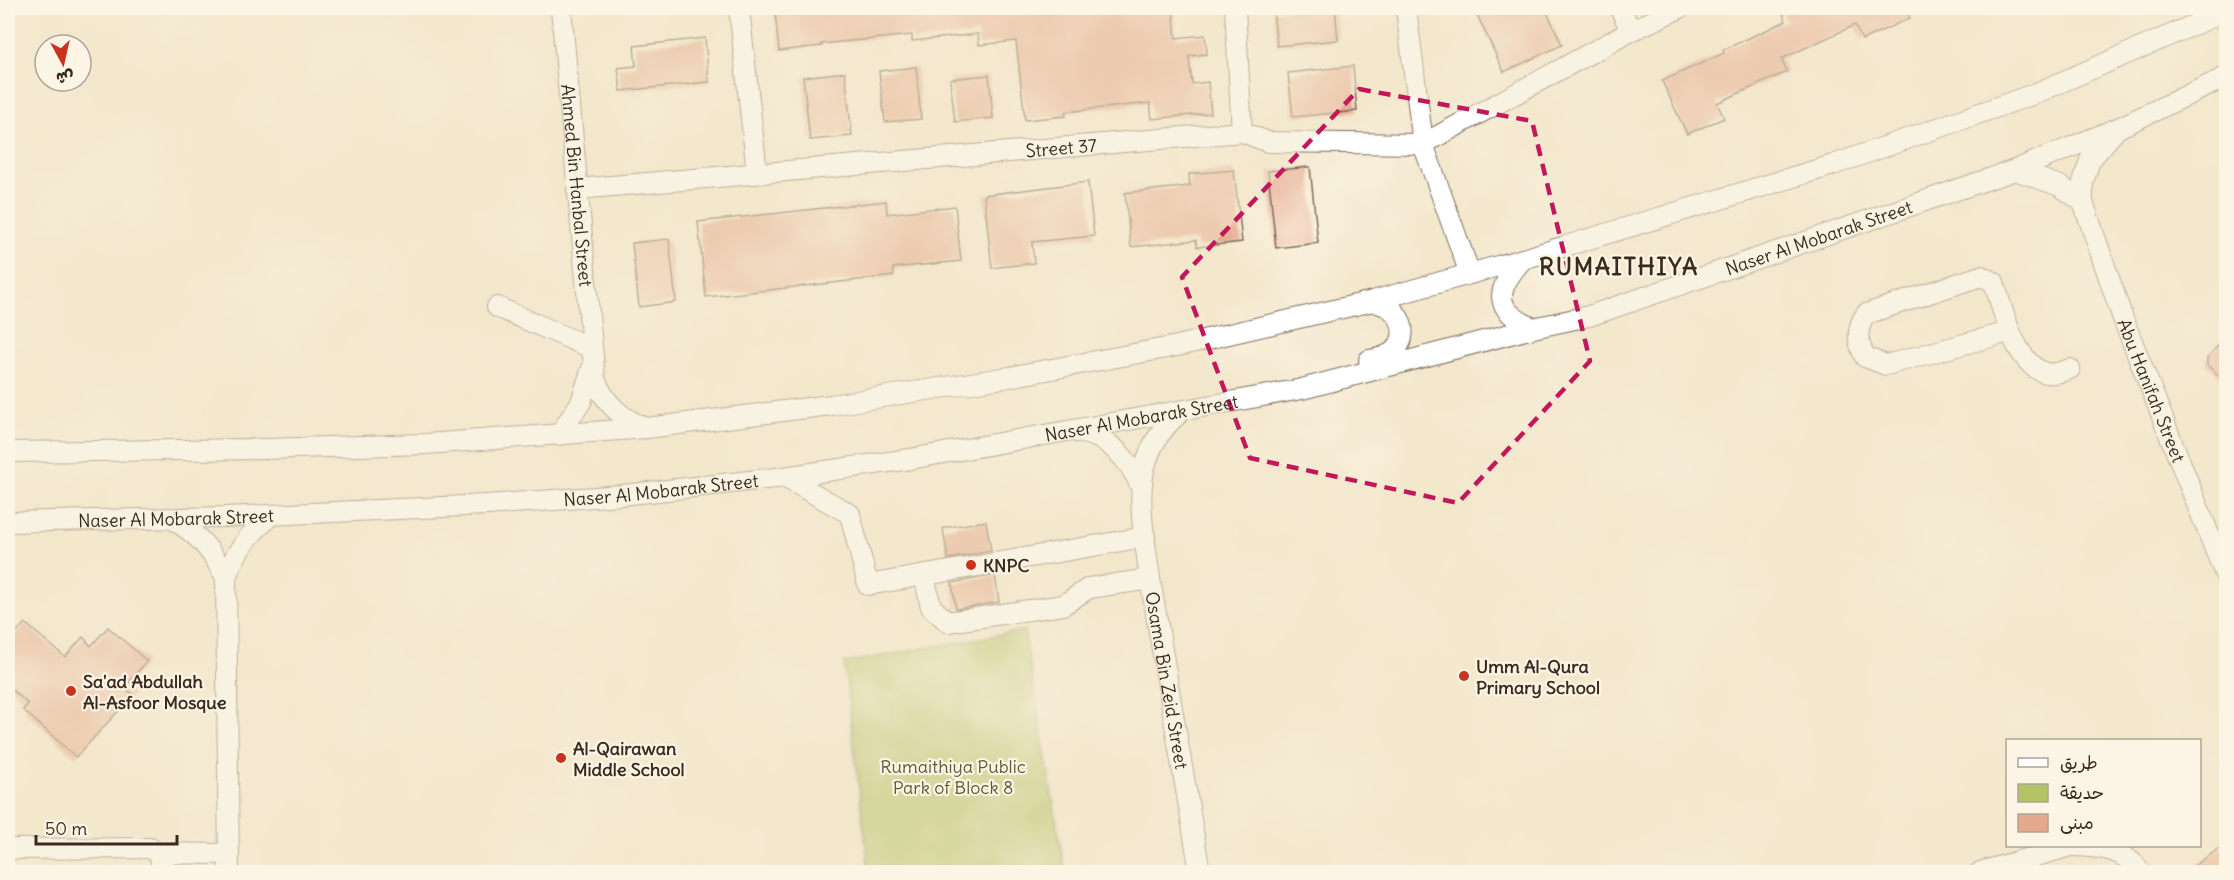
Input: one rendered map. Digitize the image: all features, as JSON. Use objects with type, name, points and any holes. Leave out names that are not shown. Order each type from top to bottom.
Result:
[{"type":"street","name":"Ahmed Bin Hanbal Street","points":[[561,8],[591,357],[595,379],[610,405],[627,419],[647,428]]},
{"type":"street","points":[[739,8],[757,173]]},
{"type":"street","points":[[1235,8],[1242,132],[1268,142],[1424,144],[1631,31],[1680,8]]},
{"type":"street","points":[[1406,8],[1424,144],[1470,274]]},
{"type":"street","points":[[1620,8],[1631,31]]},
{"type":"street","points":[[8,452],[425,444],[647,428],[831,405],[1009,377],[1177,346],[1374,301],[1523,259],[1833,165],[2034,94],[2226,11]]},
{"type":"street","name":"Naser Al Mobarak Street","points":[[8,522],[271,515],[599,497],[784,477],[910,459],[1302,388],[1597,313],[2015,170],[2118,128],[2226,77]]},
{"type":"street","name":"Abu Hanifah Street","points":[[2118,128],[2090,160],[2083,182],[2083,202],[2119,307],[2221,544],[2226,577]]},
{"type":"street","name":"Street 37","points":[[577,189],[1242,132]]},
{"type":"street","points":[[2015,170],[2060,186],[2083,202]]},
{"type":"street","points":[[1523,259],[1508,276],[1503,286],[1502,298],[1510,315],[1533,328]]},
{"type":"street","points":[[2009,332],[1886,365],[1865,357],[1859,347],[1858,331],[1859,323],[1866,314],[1981,276],[1994,282],[2012,339],[2033,366],[2048,374],[2070,369]]},
{"type":"street","points":[[1302,388],[1316,374],[1387,355],[1399,347],[1403,337],[1400,319],[1390,308],[1374,301]]},
{"type":"street","points":[[497,307],[591,357]]},
{"type":"street","name":"Ahmed Bin Hanbal Street","points":[[559,435],[581,402],[591,357]]},
{"type":"street","name":"Osama Bin Zeid Street","points":[[1182,411],[1163,428],[1149,450],[1144,462],[1141,487],[1150,579],[1200,873]]},
{"type":"street","name":"Osama Bin Zeid Street","points":[[1067,431],[1081,433],[1107,443],[1128,462],[1141,487]]},
{"type":"street","points":[[784,477],[850,514],[868,585],[1145,537]]},
{"type":"street","points":[[8,849],[150,848],[158,853],[229,863],[226,578],[237,551],[271,515]]},
{"type":"street","points":[[171,518],[206,544],[214,554],[226,578]]},
{"type":"street","points":[[924,575],[931,607],[948,622],[1063,605],[1089,588],[1150,579]]},
{"type":"street","points":[[1980,873],[2069,847]]},
{"type":"street","points":[[2106,847],[2134,863],[2141,873]]},
{"type":"street","points":[[158,853],[161,873]]},
{"type":"highlighted area","points":[[1359,89],[1532,121],[1590,361],[1458,503],[1250,458],[1182,277]]},
{"type":"green space","name":"Rumaithiya Public Park of Block 8","points":[[1024,630],[1065,872],[869,872],[844,663]]},
{"type":"building","points":[[820,8],[1173,8],[1176,38],[1205,35],[1207,54],[1189,56],[1192,84],[1208,82],[1211,113],[1152,119],[1150,103],[1065,112],[1066,116],[1025,120],[1016,41],[979,45],[978,34],[912,41],[912,35],[821,44],[822,46],[779,51],[775,12]]},
{"type":"building","points":[[1335,8],[1338,40],[1277,46],[1273,11]]},
{"type":"building","points":[[1474,8],[1545,8],[1562,45],[1504,72]]},
{"type":"building","points":[[1796,8],[1905,8],[1910,18],[1862,40],[1855,25],[1781,59],[1787,72],[1717,103],[1724,118],[1687,134],[1662,81],[1724,53],[1723,50],[1786,21],[1783,14]]},
{"type":"building","points":[[705,38],[709,82],[621,91],[618,68],[636,66],[634,46]]},
{"type":"building","points":[[1353,66],[1357,111],[1293,117],[1288,73]]},
{"type":"building","points":[[916,67],[921,119],[885,122],[879,71]]},
{"type":"building","points":[[845,72],[852,136],[810,140],[803,77]]},
{"type":"building","points":[[989,75],[993,118],[955,122],[950,79]]},
{"type":"building","points":[[1310,167],[1318,243],[1276,248],[1268,171]]},
{"type":"building","points":[[1234,170],[1242,242],[1197,247],[1196,240],[1131,247],[1125,193],[1190,186],[1189,174]]},
{"type":"building","points":[[1088,182],[1094,236],[1032,242],[1034,263],[992,268],[984,195]]},
{"type":"building","points":[[886,201],[887,214],[955,206],[961,261],[893,268],[894,276],[706,297],[698,222]]},
{"type":"building","points":[[669,239],[676,302],[639,307],[632,243]]},
{"type":"building","points":[[2226,337],[2226,382],[2207,365],[2207,358]]},
{"type":"building","points":[[986,521],[991,551],[948,559],[943,528]]},
{"type":"building","points":[[995,575],[999,602],[956,609],[952,583]]},
{"type":"building","name":"Sa'ad Abdullah Al-Asfoor Mosque","points":[[25,623],[65,657],[83,637],[91,646],[108,627],[147,661],[125,687],[133,695],[76,757],[23,710],[28,704],[8,686],[8,641]]},
{"type":"building","points":[[2226,844],[2226,873],[2184,873]]},
{"type":"place","name":"KNPC","points":[[971,565]]},
{"type":"place","name":"Umm Al-Qura Primary School","points":[[1464,676]]},
{"type":"place","name":"Sa'ad Abdullah Al-Asfoor Mosque","points":[[71,691]]},
{"type":"place","name":"Al-Qairawan Middle School","points":[[561,758]]},
{"type":"district","name":"RUMAITHIYA","points":[[1619,266]]}]
